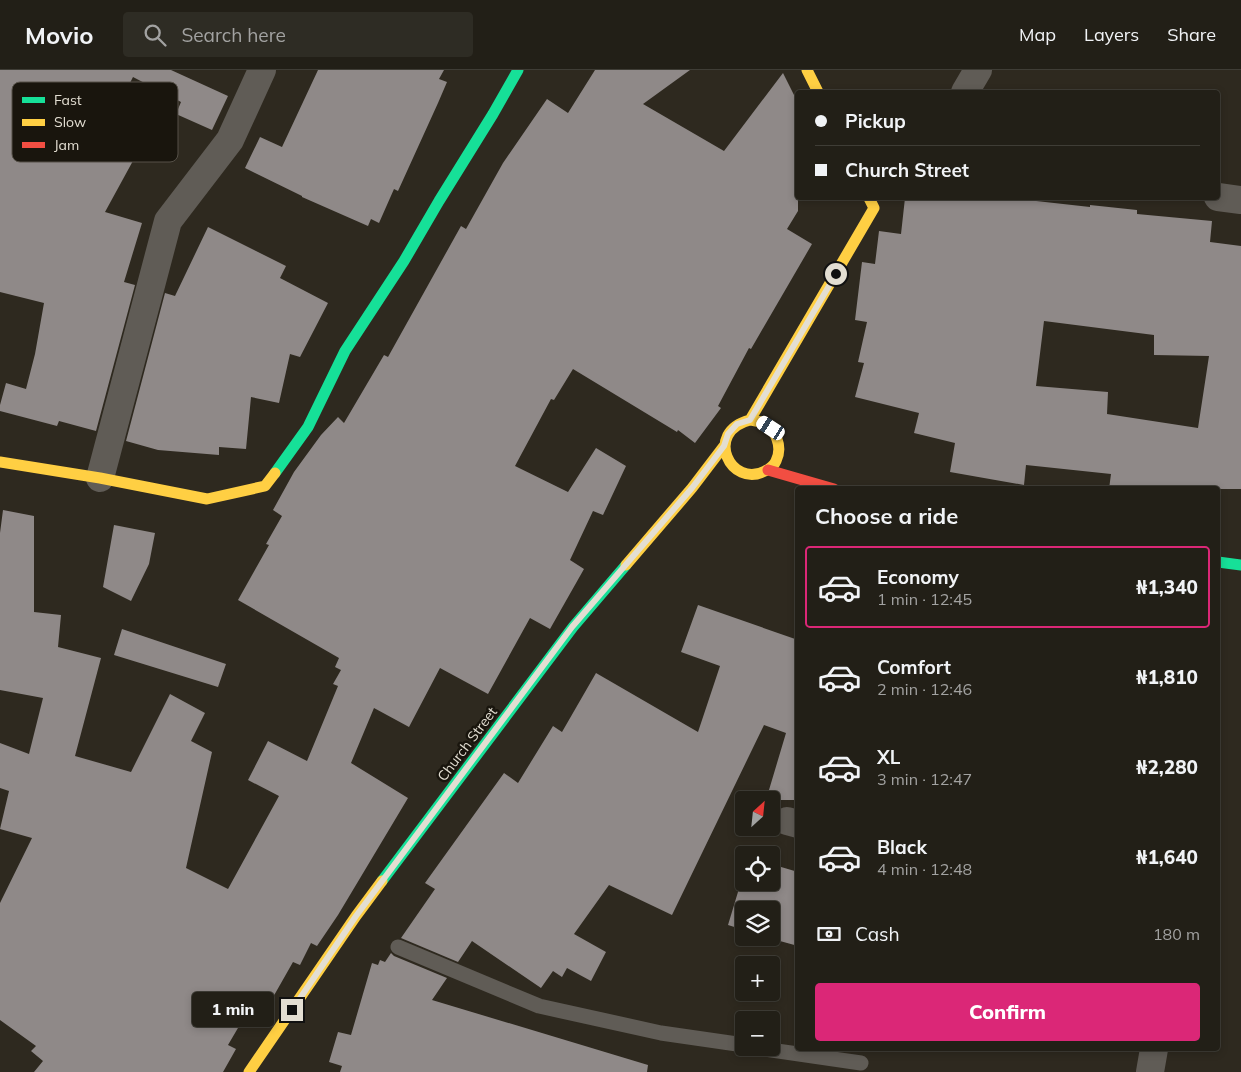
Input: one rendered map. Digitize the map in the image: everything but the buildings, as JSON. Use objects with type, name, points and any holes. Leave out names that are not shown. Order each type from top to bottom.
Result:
[{"type":"street","points":[[100,478],[168,221],[230,140],[262,70]]},
{"type":"street","points":[[0,462],[100,478],[207,499],[265,486],[308,427],[345,351],[404,261],[518,70]]},
{"type":"street","points":[[807,70],[817,90]]},
{"type":"street","points":[[966,90],[978,70]]},
{"type":"street","points":[[1220,197],[1241,200]]},
{"type":"street","points":[[750,420],[876,201]]},
{"type":"street","points":[[750,420],[762,422],[771,428],[778,438],[779,449],[776,461],[768,470],[758,474],[746,474],[735,469],[727,459],[724,446],[728,434],[737,424],[750,420]]},
{"type":"street","name":"Church Street","points":[[250,1072],[356,916],[572,627],[692,488],[724,446]]},
{"type":"street","points":[[768,470],[824,486]]},
{"type":"street","points":[[1220,562],[1241,565]]},
{"type":"street","points":[[1150,1072],[1154,1051]]},
{"type":"lane","points":[[398,947],[539,1006],[661,1033],[735,1045]]},
{"type":"lane","points":[[780,1051],[862,1063]]},
{"type":"traffic: fast","points":[[275,473],[308,427],[345,351],[404,261],[518,70]]},
{"type":"traffic: fast","points":[[1220,562],[1241,565]]},
{"type":"traffic: fast","points":[[382,881],[573,627],[626,565]]},
{"type":"traffic: slow","points":[[807,70],[817,90]]},
{"type":"traffic: slow","points":[[750,420],[874,208],[870,200]]},
{"type":"traffic: slow","points":[[750,420],[761,422],[771,429],[777,438],[779,450],[773,466],[765,471],[753,474],[742,472],[733,466],[727,457],[725,446],[728,436],[736,426],[750,420]]},
{"type":"traffic: slow","points":[[626,565],[692,488],[724,446]]},
{"type":"traffic: slow","points":[[0,462],[100,478],[207,499],[265,486],[275,473]]},
{"type":"traffic: slow","points":[[249,1072],[382,881]]},
{"type":"traffic: jam","points":[[768,470],[824,486]]},
{"type":"route","points":[[292,1010],[356,916],[572,627],[692,488],[724,446],[728,434],[737,424],[750,420],[836,274]]}]
